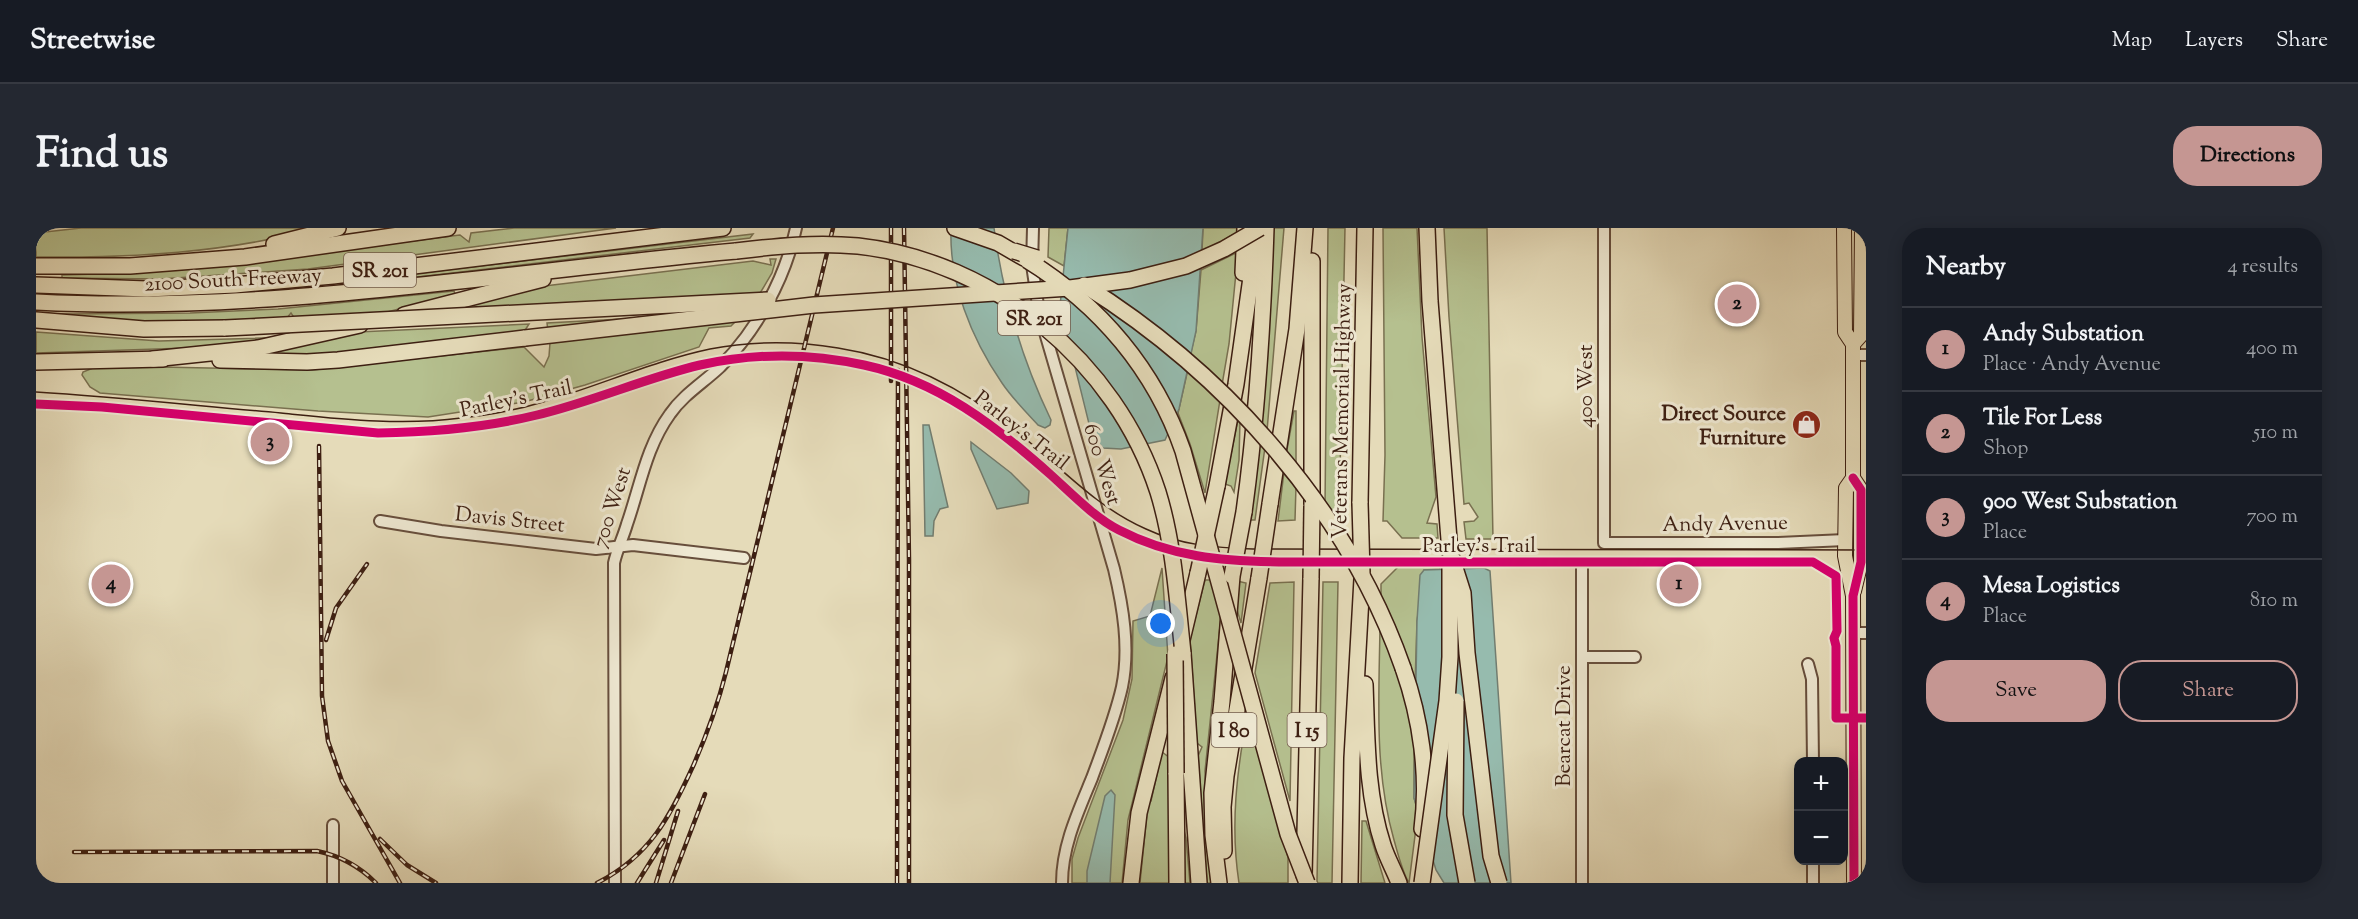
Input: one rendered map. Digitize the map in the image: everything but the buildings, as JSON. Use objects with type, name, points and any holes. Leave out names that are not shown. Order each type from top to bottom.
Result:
[{"type":"highway","points":[[244,254],[338,228]]},
{"type":"highway","points":[[36,266],[130,266],[204,259],[448,228]]},
{"type":"highway","name":"2100 South Freeway","points":[[36,285],[147,289],[235,285],[333,276],[723,228]]},
{"type":"highway","points":[[955,228],[981,236],[1014,251],[1065,285],[1105,322],[1146,374],[1170,417],[1183,451],[1288,834],[1306,883]]},
{"type":"highway","points":[[1236,384],[1245,228]]},
{"type":"highway","points":[[1131,883],[1134,845],[1142,798],[1198,573],[1217,486],[1236,384],[1259,228]]},
{"type":"highway","points":[[36,362],[153,359],[307,362],[814,304],[1070,288],[1140,278],[1186,266],[1224,249],[1259,228]]},
{"type":"highway","points":[[1220,883],[1213,835],[1212,794],[1232,576],[1244,512],[1253,441],[1266,228]]},
{"type":"highway","name":"I 80","points":[[1228,883],[1224,837],[1224,791],[1297,329],[1305,228]]},
{"type":"highway","name":"Veterans Memorial Highway","points":[[1306,883],[1312,506],[1311,228]]},
{"type":"highway","name":"Veterans Memorial Highway","points":[[1350,883],[1352,758],[1362,603],[1360,503],[1365,228]]},
{"type":"highway","points":[[1427,231],[1450,552],[1457,604],[1455,815],[1467,883]]},
{"type":"highway","name":"2100 South Freeway","points":[[36,302],[141,304],[284,299],[646,259],[813,244],[859,246],[894,253],[956,272],[1006,299],[1034,318],[1067,347],[1118,409],[1137,442],[1155,484],[1165,520],[1176,588],[1184,773]]},
{"type":"highway","points":[[1014,251],[1032,255],[1096,292],[1182,357],[1241,412],[1281,457],[1346,549],[1387,624],[1409,685],[1418,726],[1425,803],[1415,883]]},
{"type":"highway","points":[[153,359],[258,348],[464,300],[530,282],[646,259]]},
{"type":"highway","points":[[36,320],[144,329],[225,328],[830,297],[915,299]]},
{"type":"highway","points":[[1422,883],[1447,701],[1450,657],[1450,552]]},
{"type":"highway","points":[[1450,552],[1463,593],[1467,652],[1491,856],[1499,883]]},
{"type":"highway","points":[[1362,603],[1370,783],[1383,845],[1400,883]]},
{"type":"highway","points":[[1177,883],[1184,773]]},
{"type":"highway","points":[[1184,773],[1199,883]]},
{"type":"main road","points":[[1844,228],[1845,332],[1857,352]]},
{"type":"main road","points":[[1854,883],[1848,803],[1860,701],[1859,633],[1845,561],[1845,540],[1846,488],[1853,478],[1857,352],[1861,335],[1862,228]]},
{"type":"main road","points":[[1853,478],[1861,490],[1862,562],[1853,596]]},
{"type":"street","name":"700 West","points":[[615,883],[614,563],[617,547],[627,526],[650,451],[662,427],[686,395],[720,367],[758,320],[781,275],[796,228]]},
{"type":"street","name":"600 West","points":[[1033,228],[1032,265],[1039,312],[1114,569],[1122,604],[1125,639],[1122,686],[1107,740],[1072,829],[1066,850],[1062,883]]},
{"type":"street","name":"400 West","points":[[1604,228],[1604,543]]},
{"type":"street","name":"Davis Street","points":[[380,521],[441,531],[596,549],[655,547],[744,558]]},
{"type":"street","name":"Andy Avenue","points":[[1604,543],[1778,543],[1845,540]]},
{"type":"street","name":"Bearcat Drive","points":[[1582,568],[1582,883]]},
{"type":"street","points":[[1582,657],[1635,657]]},
{"type":"street","points":[[1808,664],[1812,679],[1813,757]]},
{"type":"street","points":[[333,825],[333,883]]},
{"type":"street","points":[[1813,865],[1813,883]]},
{"type":"green space","points":[[81,228],[318,228],[248,243],[178,252],[36,257],[36,233]]},
{"type":"green space","points":[[514,228],[616,228],[308,269],[161,279],[62,278],[62,275],[162,271],[212,266],[460,235],[469,242],[471,233]]},
{"type":"green space","points":[[1049,228],[1068,228],[1064,266],[1048,257]]},
{"type":"green space","points":[[1203,228],[1238,228],[1238,232],[1202,252]]},
{"type":"green space","points":[[1274,228],[1284,228],[1267,431],[1255,419],[1270,231]]},
{"type":"green space","points":[[1328,228],[1345,228],[1339,521],[1325,506]]},
{"type":"green space","points":[[1383,228],[1417,228],[1422,337],[1436,497],[1427,523],[1437,524],[1438,538],[1402,538],[1387,521],[1383,521],[1385,455]]},
{"type":"green space","points":[[1444,228],[1487,228],[1493,539],[1466,539],[1464,522],[1474,521],[1478,517],[1469,503],[1464,504]]},
{"type":"green space","points":[[753,234],[750,238],[367,283],[379,278]]},
{"type":"green space","points":[[1238,252],[1229,344],[1222,385],[1190,356],[1196,331],[1201,270]]},
{"type":"green space","points":[[770,259],[776,259],[772,273],[759,295],[435,311],[536,287],[753,261],[771,265]]},
{"type":"green space","points":[[454,291],[455,294],[380,314],[295,319],[291,313],[286,319],[166,325],[62,316],[62,314],[190,313],[278,309]]},
{"type":"green space","points":[[659,317],[548,331],[547,323]]},
{"type":"green space","points":[[736,321],[731,326],[709,328],[699,347],[585,385],[524,402],[428,417],[318,411],[100,393],[90,387],[82,375],[83,372],[93,368],[312,370],[524,347],[544,367],[549,356],[550,343]]},
{"type":"green space","points":[[529,324],[522,335],[348,355],[266,354],[358,332]]},
{"type":"green space","points":[[36,332],[159,341],[294,337],[217,347],[36,353]]},
{"type":"green space","points":[[1188,369],[1220,400],[1205,493],[1178,413]]},
{"type":"green space","points":[[1294,411],[1296,411],[1296,467],[1286,455]]},
{"type":"green space","points":[[1238,419],[1240,420],[1239,460],[1234,492],[1231,486],[1225,484]]},
{"type":"green space","points":[[1254,435],[1265,447],[1255,520],[1244,520]]},
{"type":"green space","points":[[1284,472],[1296,486],[1295,520],[1278,521]]},
{"type":"green space","points":[[1440,565],[1440,569],[1424,570],[1417,621],[1415,685],[1403,647],[1381,598],[1381,584],[1399,566]]},
{"type":"green space","points":[[1162,568],[1168,657],[1128,820],[1122,883],[1072,883],[1072,859],[1078,838],[1123,720],[1132,679],[1133,621],[1150,616]]},
{"type":"green space","points":[[1205,580],[1211,580],[1221,616],[1205,771],[1207,846],[1211,883],[1207,883],[1198,756],[1202,747],[1197,743],[1190,639]]},
{"type":"green space","points":[[1237,581],[1246,583],[1241,623],[1234,600]]},
{"type":"green space","points":[[1294,582],[1290,801],[1255,673],[1270,583]]},
{"type":"green space","points":[[1323,582],[1338,582],[1332,883],[1318,883],[1317,881]]},
{"type":"green space","points":[[1380,626],[1404,687],[1414,742],[1414,798],[1418,812],[1409,883],[1394,840],[1383,787],[1379,734]]},
{"type":"green space","points":[[1247,715],[1288,857],[1288,883],[1239,883],[1235,819],[1240,757]]},
{"type":"green space","points":[[1162,752],[1170,758],[1171,883],[1140,883],[1148,803],[1151,801]]},
{"type":"green space","points":[[1362,821],[1366,821],[1385,883],[1361,883]]},
{"type":"green space","points":[[1183,827],[1186,838],[1190,883],[1182,883]]},
{"type":"water","points":[[951,228],[994,228],[1002,278],[1022,350],[1051,420],[1050,425],[1045,428],[1038,425],[1006,389],[972,329],[958,289],[951,249]]},
{"type":"water","points":[[1068,228],[1203,228],[1196,331],[1179,409],[1165,440],[1121,449],[1103,448],[1092,436],[1060,306]]},
{"type":"water","points":[[923,425],[929,425],[948,507],[940,509],[934,521],[933,536],[925,536]]},
{"type":"water","points":[[971,442],[1011,473],[1029,491],[1028,503],[997,509],[971,449]]},
{"type":"water","points":[[1484,568],[1490,571],[1511,883],[1444,883],[1436,870],[1414,798],[1420,575],[1424,570]]},
{"type":"water","points":[[1111,790],[1115,795],[1110,883],[1087,883],[1087,871],[1105,796]]},
{"type":"tram line","points":[[36,392],[348,419],[394,422],[438,420],[492,414],[533,405],[668,360],[710,349],[758,343],[806,344],[864,353],[915,370],[939,381],[1006,423],[1113,511],[1146,529],[1185,542],[1253,549],[1866,550]]},
{"type":"railway","points":[[597,883],[631,860],[645,847],[667,818],[699,753],[712,719],[726,672],[833,228]]},
{"type":"railway","points":[[891,228],[891,381]]},
{"type":"railway","points":[[904,228],[909,560],[909,883]]},
{"type":"railway","points":[[897,883],[898,370]]},
{"type":"railway","points":[[319,446],[322,696],[328,741],[342,781],[400,883]]},
{"type":"railway","points":[[326,640],[336,608],[367,564]]},
{"type":"railway","points":[[671,883],[705,794]]},
{"type":"railway","points":[[656,883],[678,811]]},
{"type":"railway","points":[[380,839],[407,865],[436,883]]},
{"type":"railway","points":[[637,883],[664,840]]},
{"type":"railway","points":[[74,852],[317,851],[349,862],[376,883]]},
{"type":"cycle path","name":"Parley's Trail","points":[[36,404],[102,407],[378,433],[418,432],[478,426],[537,415],[578,404],[679,370],[720,361],[782,356],[844,361],[891,372],[941,394],[1009,439],[1101,519],[1138,539],[1177,552],[1217,559],[1279,562],[1813,562],[1836,576],[1837,631],[1834,638],[1836,718],[1866,718]]},
{"type":"cycle path","points":[[1853,478],[1861,490],[1861,562],[1853,596],[1854,883]]},
{"type":"place","name":"Tile For Less","points":[[1737,304]]},
{"type":"place","name":"Direct Source Furniture","points":[[1807,425]]},
{"type":"place","name":"900 West Substation","points":[[270,442]]},
{"type":"place","name":"Mesa Logistics","points":[[111,584]]},
{"type":"place","name":"Andy Substation","points":[[1679,584]]}]
